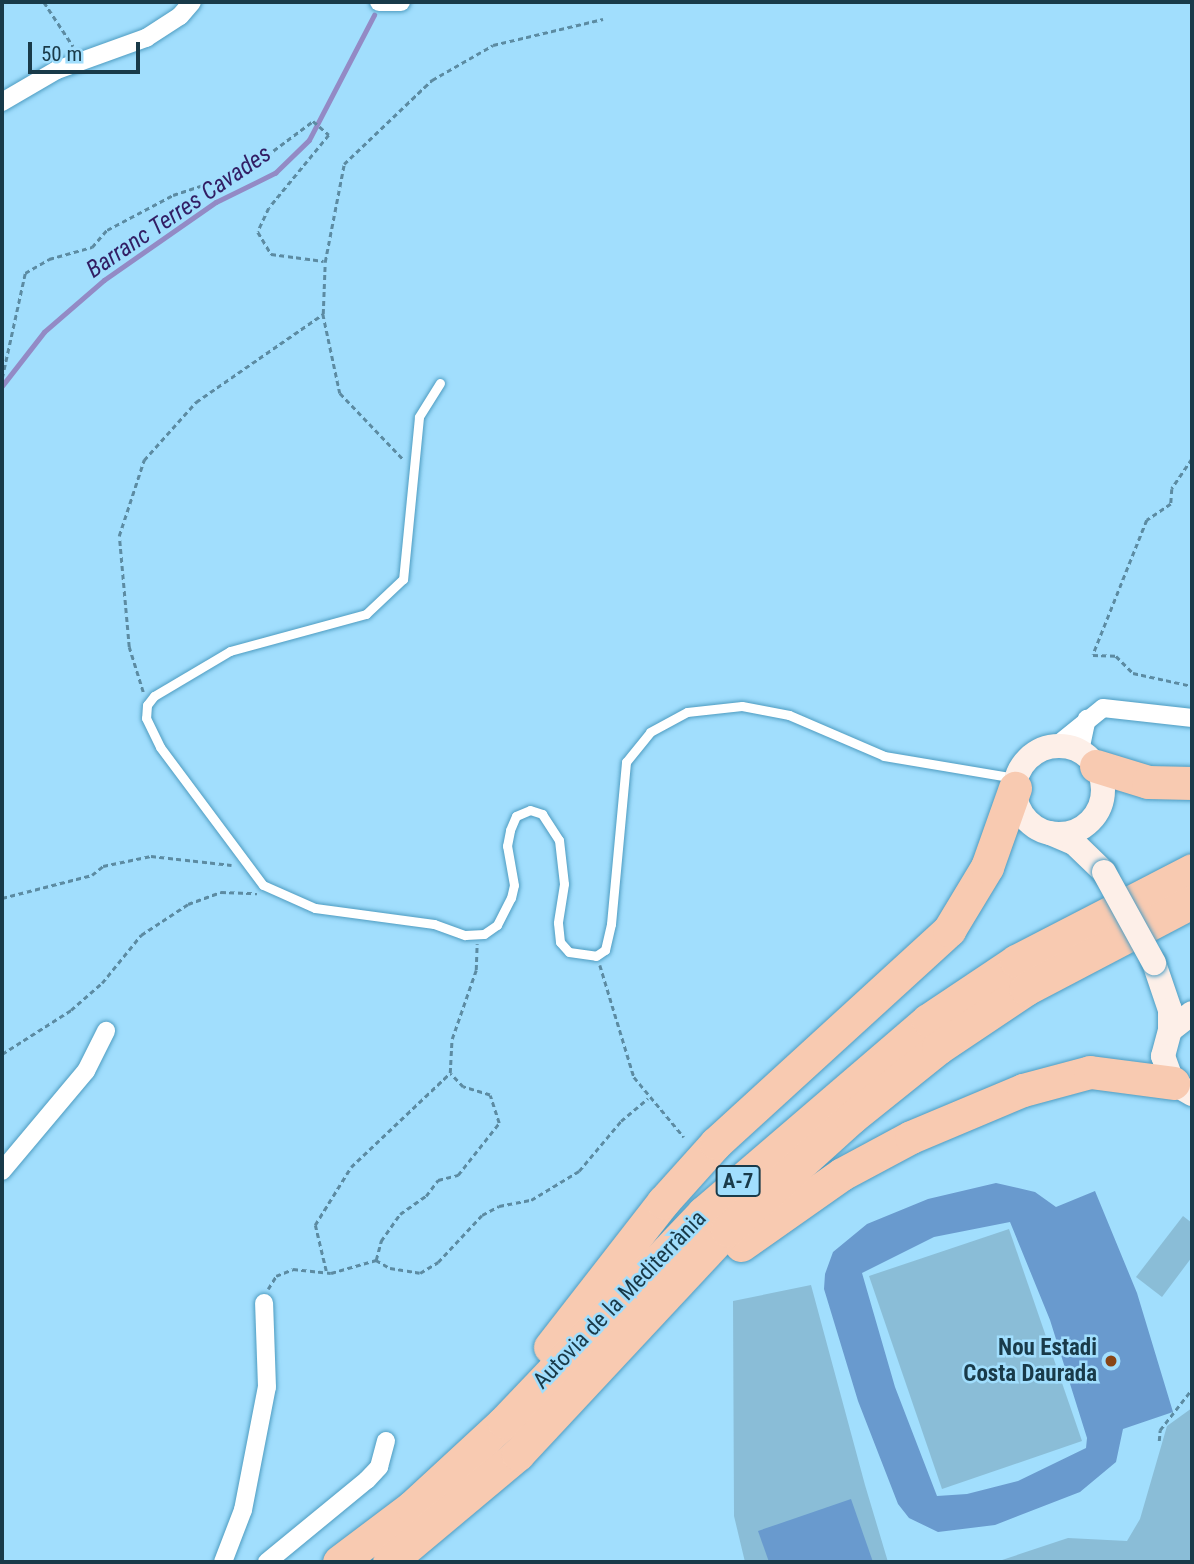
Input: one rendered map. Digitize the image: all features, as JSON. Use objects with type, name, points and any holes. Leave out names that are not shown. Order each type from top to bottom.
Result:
[{"type":"highway","points":[[1088,759],[1147,782],[1192,783]]},
{"type":"highway","points":[[320,1562],[404,1497],[497,1412],[663,1202],[716,1143],[949,929],[987,867],[1016,783]]},
{"type":"highway","name":"Autovia de la Mediterrània","points":[[339,1562],[412,1507],[504,1422],[703,1213],[918,1028],[1016,961],[1192,870]]},
{"type":"highway","name":"Autovia de la Mediterrània","points":[[389,1562],[518,1454],[727,1230],[851,1118],[938,1048],[1026,989],[1192,902]]},
{"type":"highway","points":[[611,1357],[642,1338],[763,1226],[842,1174],[911,1137],[1064,1075],[1115,1073],[1183,1089]]},
{"type":"main road","points":[[1104,872],[1074,843],[1049,833],[1024,817],[1016,783],[1031,755],[1056,746],[1088,759],[1103,796],[1098,811],[1097,845],[1104,872],[1158,971],[1170,1030],[1163,1056],[1183,1089]]},
{"type":"main road","points":[[1049,833],[1077,830],[1098,811]]},
{"type":"main road","points":[[1158,971],[1192,1000]]},
{"type":"main road","points":[[1170,1030],[1192,1013]]},
{"type":"street","points":[[2,102],[13,91],[146,38],[192,2]]},
{"type":"street","points":[[379,2],[401,2]]},
{"type":"street","points":[[1056,746],[1103,708],[1192,718]]},
{"type":"street","points":[[1087,719],[1088,759]]},
{"type":"street","points":[[2,1171],[86,1071],[106,1031]]},
{"type":"street","points":[[223,1562],[243,1510],[266,1397],[269,1353],[264,1303]]},
{"type":"street","points":[[267,1562],[380,1467],[386,1440]]},
{"type":"lane","points":[[440,383],[419,417],[403,579],[366,614],[230,651],[154,696],[147,705],[146,718],[160,747],[247,867],[270,890],[315,908],[478,934],[497,925],[511,898],[514,884],[507,846],[510,830],[516,816],[530,810],[542,814],[559,840],[564,884],[558,923],[560,942],[569,952],[596,956],[605,950],[611,924],[626,762],[650,732],[687,712],[742,706],[789,715],[884,756],[1016,783]]},
{"type":"path","points":[[44,2],[83,61]]},
{"type":"path","points":[[414,469],[341,393],[323,314],[325,262],[344,164],[432,80],[493,45],[603,19]]},
{"type":"path","points":[[2,378],[25,274],[49,259],[92,247],[107,230],[173,195],[246,171],[313,121],[329,135],[268,208],[258,232],[271,254],[325,262]]},
{"type":"path","points":[[147,705],[129,647],[119,536],[144,460],[197,402],[323,314]]},
{"type":"path","points":[[1192,458],[1172,489],[1171,504],[1147,520],[1093,655],[1116,656],[1133,673],[1192,685]]},
{"type":"path","points":[[2,898],[92,875],[103,866],[151,856],[247,867]]},
{"type":"path","points":[[2,1054],[71,1010],[102,983],[141,935],[188,904],[221,892],[252,894],[270,890]]},
{"type":"path","points":[[326,1272],[315,1224],[323,1209],[351,1167],[450,1073],[452,1039],[476,970],[478,934]]},
{"type":"path","points":[[596,956],[615,1006],[624,1052],[648,1098],[684,1137]]},
{"type":"path","points":[[376,1260],[382,1241],[400,1214],[426,1196],[438,1180],[458,1175],[499,1123],[490,1095],[463,1087],[450,1073]]},
{"type":"path","points":[[264,1303],[276,1276],[293,1269],[326,1272],[376,1260],[390,1268],[420,1273],[438,1262],[482,1215],[499,1206],[531,1200],[579,1171],[621,1121],[648,1098]]},
{"type":"path","points":[[1159,1441],[1160,1430],[1192,1388]]},
{"type":"shaded area","points":[[1183,1216],[1192,1223],[1192,1257],[1162,1297],[1136,1277]]},
{"type":"shaded area","points":[[1009,1229],[1082,1441],[942,1489],[869,1276]]},
{"type":"shaded area","points":[[811,1285],[888,1562],[745,1562],[734,1516],[733,1301]]},
{"type":"shaded area","points":[[1192,1408],[1192,1562],[996,1562],[1068,1538],[1127,1541],[1140,1519],[1167,1426]]},
{"type":"building","name":"Nou Estadi Costa Daurada","points":[[996,1183],[1035,1192],[1056,1207],[1095,1191],[1137,1293],[1173,1412],[1123,1429],[1116,1462],[1080,1492],[995,1525],[938,1532],[909,1518],[898,1504],[858,1401],[824,1289],[825,1274],[833,1252],[867,1224],[928,1199]],"holes":[[[1010,1222],[1050,1320],[1087,1438],[1086,1448],[1018,1481],[967,1494],[937,1496],[895,1387],[862,1273],[934,1237]]]},
{"type":"building","points":[[851,1499],[873,1562],[769,1562],[758,1531]]},
{"type":"waterway","name":"Barranc Terres Cavades","points":[[2,386],[44,332],[104,280],[216,202],[275,173],[309,140],[374,15]]},
{"type":"place","name":"Nou Estadi Costa Daurada","points":[[1111,1361]]}]
